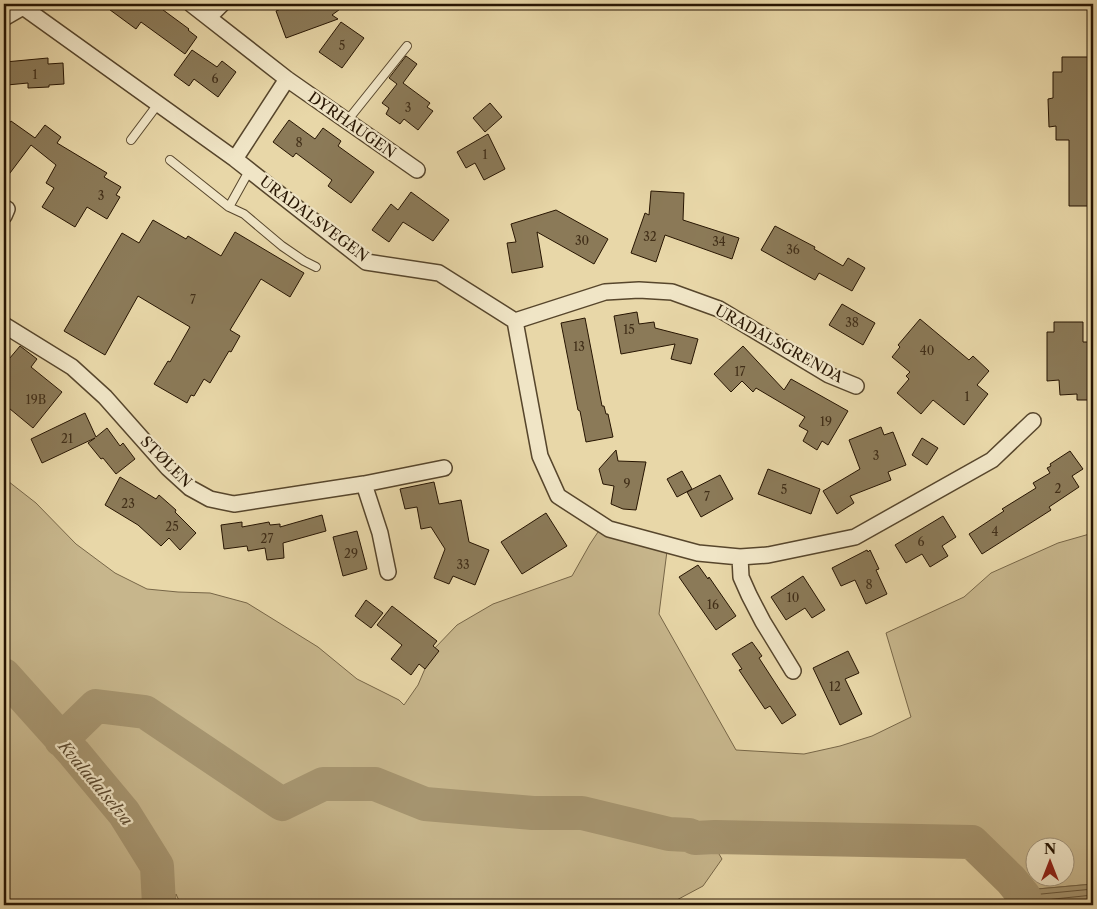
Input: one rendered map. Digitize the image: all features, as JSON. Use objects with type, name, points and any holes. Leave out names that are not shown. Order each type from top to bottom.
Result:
[{"type":"street","name":"DYRHAUGEN","points":[[191,4],[287,79],[417,170]]},
{"type":"street","points":[[209,17],[222,4]]},
{"type":"street","points":[[4,18],[23,6]]},
{"type":"street","name":"URADALSVEGEN","points":[[23,6],[235,159],[366,262],[439,273],[515,321]]},
{"type":"street","points":[[235,159],[287,79]]},
{"type":"street","name":"URADALSGRENDA","points":[[515,321],[605,292],[639,290],[672,292],[719,309],[829,375],[856,386]]},
{"type":"street","points":[[515,321],[540,456],[558,496],[608,528],[698,553],[740,557],[768,555],[855,537],[992,460],[1033,421]]},
{"type":"street","name":"STØLEN","points":[[4,325],[72,367],[106,397],[168,468],[190,488],[210,499],[234,504],[364,484],[444,468]]},
{"type":"street","points":[[364,484],[380,533],[388,572]]},
{"type":"street","points":[[740,557],[741,578],[763,622],[793,670]]},
{"type":"lane","points":[[347,122],[407,46]]},
{"type":"lane","points":[[131,140],[158,104]]},
{"type":"lane","points":[[170,160],[229,207],[244,214],[282,246],[316,267]]},
{"type":"lane","name":"URADALSVEGEN","points":[[229,207],[249,171]]},
{"type":"shaded area","points":[[4,478],[36,503],[76,544],[115,573],[147,589],[210,593],[247,603],[318,647],[357,679],[399,700],[404,705],[418,685],[433,650],[457,625],[493,604],[572,576],[600,529],[667,551],[659,614],[736,750],[804,754],[872,736],[911,717],[886,633],[964,597],[991,573],[1058,543],[1093,533],[1093,884],[1074,886],[1074,836],[1024,836],[1024,886],[1071,886],[1026,890],[1024,896],[1011,880],[972,842],[715,837],[722,859],[703,886],[673,902],[649,905],[564,902],[528,905],[181,905],[176,894],[175,905],[4,905]]},
{"type":"water","points":[[1093,884],[1093,905],[1020,905],[1026,890]]},
{"type":"building","points":[[102,4],[155,4],[197,37],[185,54],[141,22],[136,29]]},
{"type":"building","points":[[281,4],[347,4],[332,15],[338,19],[286,38],[276,11],[283,8]]},
{"type":"building","points":[[341,22],[364,38],[342,68],[319,52]]},
{"type":"building","points":[[192,50],[217,67],[222,61],[236,72],[218,97],[194,79],[189,86],[174,75]]},
{"type":"building","points":[[406,56],[417,64],[403,83],[430,103],[427,107],[433,111],[418,130],[404,119],[400,124],[386,114],[389,108],[382,103],[397,84],[389,78]]},
{"type":"building","points":[[1062,57],[1088,57],[1088,59],[1093,59],[1093,101],[1091,101],[1093,206],[1069,206],[1069,140],[1056,140],[1056,126],[1049,127],[1048,99],[1053,98],[1053,72],[1062,72]]},
{"type":"building","points":[[48,58],[48,64],[63,63],[64,84],[28,88],[28,83],[7,85],[5,62]]},
{"type":"building","points":[[490,103],[502,117],[485,132],[473,118]]},
{"type":"building","points":[[289,120],[315,139],[323,128],[341,141],[338,146],[374,172],[351,203],[328,186],[332,180],[296,153],[293,157],[273,142]]},
{"type":"building","points":[[11,121],[35,138],[45,125],[61,137],[57,143],[107,173],[104,177],[121,187],[116,195],[120,197],[107,219],[87,207],[75,227],[42,207],[54,188],[46,183],[56,165],[31,145],[4,181],[4,130]]},
{"type":"building","points":[[488,134],[505,169],[484,180],[475,163],[466,168],[457,152]]},
{"type":"building","points":[[651,191],[684,193],[683,220],[739,238],[732,259],[665,235],[656,262],[631,253],[645,213],[649,215]]},
{"type":"building","points":[[411,192],[449,220],[433,241],[403,222],[389,242],[372,230],[391,204],[398,210]]},
{"type":"building","points":[[556,210],[608,239],[594,264],[537,232],[543,267],[512,273],[507,243],[516,242],[511,224]]},
{"type":"building","points":[[153,220],[186,239],[188,236],[221,256],[235,232],[304,273],[290,297],[261,279],[230,330],[240,336],[231,352],[229,351],[210,383],[204,379],[194,396],[191,395],[187,403],[154,384],[168,361],[170,362],[190,327],[138,296],[105,355],[64,331],[122,233],[139,243]]},
{"type":"building","points":[[775,226],[815,247],[814,249],[843,266],[848,258],[865,268],[852,291],[819,273],[815,280],[761,250]]},
{"type":"building","points":[[842,304],[875,323],[863,345],[829,325]]},
{"type":"building","points":[[637,312],[639,324],[654,322],[655,328],[698,339],[691,364],[671,359],[675,344],[621,354],[614,316]]},
{"type":"building","points":[[585,318],[602,406],[604,406],[606,414],[608,414],[613,437],[586,442],[561,323]]},
{"type":"building","points":[[920,319],[969,360],[973,356],[989,371],[977,385],[988,394],[964,425],[933,400],[921,414],[897,393],[909,379],[906,376],[910,372],[892,357],[900,347],[898,345]]},
{"type":"building","points":[[1054,322],[1083,322],[1083,342],[1089,342],[1089,359],[1093,359],[1093,400],[1077,400],[1077,394],[1060,395],[1059,380],[1047,381],[1047,332],[1054,332]]},
{"type":"building","points":[[20,346],[37,359],[31,367],[62,392],[33,428],[4,404],[4,365]]},
{"type":"building","points":[[743,346],[784,390],[791,379],[848,411],[828,445],[822,441],[817,450],[803,441],[808,431],[799,426],[805,417],[756,388],[753,392],[742,381],[731,392],[714,374]]},
{"type":"building","points":[[85,413],[96,437],[107,428],[120,446],[123,443],[135,459],[116,474],[88,443],[95,438],[42,463],[31,439]]},
{"type":"building","points":[[881,427],[884,435],[893,432],[906,465],[888,472],[891,480],[850,496],[854,503],[837,514],[823,491],[860,469],[849,440]]},
{"type":"building","points":[[922,438],[938,448],[927,465],[912,455]]},
{"type":"building","points":[[616,450],[618,461],[646,462],[636,510],[623,509],[611,504],[614,486],[603,484],[599,469]]},
{"type":"building","points":[[1070,451],[1083,469],[1072,476],[1079,487],[1049,507],[1051,510],[982,554],[969,534],[1004,511],[1002,509],[1036,488],[1033,483],[1050,473],[1047,468],[1051,466],[1050,464]]},
{"type":"building","points":[[768,469],[820,489],[811,514],[758,494]]},
{"type":"building","points":[[682,471],[692,489],[677,497],[667,479]]},
{"type":"building","points":[[720,475],[733,499],[701,517],[687,492]]},
{"type":"building","points":[[120,477],[156,499],[159,495],[176,510],[175,512],[196,533],[180,550],[169,538],[161,546],[138,525],[105,505]]},
{"type":"building","points":[[434,482],[439,504],[461,500],[469,542],[489,550],[475,585],[453,576],[449,584],[434,578],[445,549],[431,527],[421,529],[417,507],[405,509],[400,489]]},
{"type":"building","points":[[546,513],[567,546],[522,574],[501,542]]},
{"type":"building","points":[[322,515],[326,531],[283,543],[284,558],[267,560],[265,548],[248,551],[247,546],[224,549],[221,525],[242,522],[242,527],[269,522],[270,525],[280,524],[280,527]]},
{"type":"building","points":[[943,516],[956,537],[942,546],[948,556],[930,567],[922,554],[906,563],[895,545]]},
{"type":"building","points":[[357,531],[367,569],[343,576],[333,537]]},
{"type":"building","points":[[867,550],[868,552],[870,550],[879,569],[876,570],[887,594],[866,604],[855,580],[841,586],[832,568]]},
{"type":"building","points":[[698,565],[708,579],[709,577],[736,616],[716,630],[679,577]]},
{"type":"building","points":[[803,576],[825,610],[812,618],[805,608],[786,620],[771,597]]},
{"type":"building","points":[[366,600],[383,613],[371,628],[355,616]]},
{"type":"building","points":[[392,606],[437,641],[433,646],[439,651],[425,669],[419,664],[411,675],[391,659],[402,645],[377,625]]},
{"type":"building","points":[[752,642],[762,656],[759,658],[796,715],[782,724],[770,706],[765,709],[739,670],[742,669],[732,654]]},
{"type":"building","points":[[848,651],[859,673],[845,679],[862,714],[840,725],[813,668]]},
{"type":"waterway","name":"Kvaladalselva","points":[[4,675],[74,753],[124,813],[157,866],[159,905]]},
{"type":"waterway","points":[[61,740],[96,706],[145,712],[282,804],[323,784],[375,784],[425,804],[533,813],[582,813],[669,834],[689,835],[695,838],[972,842],[1011,880],[1024,896]]}]
